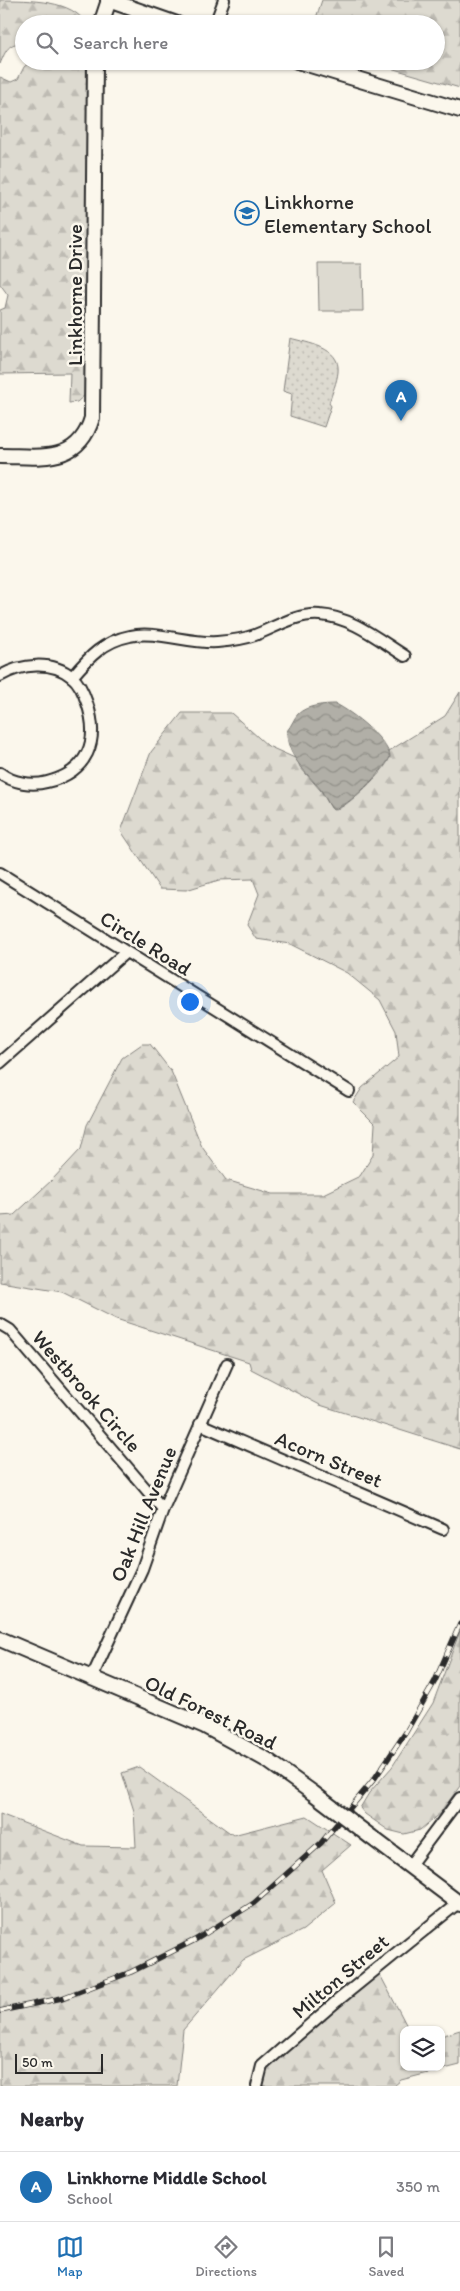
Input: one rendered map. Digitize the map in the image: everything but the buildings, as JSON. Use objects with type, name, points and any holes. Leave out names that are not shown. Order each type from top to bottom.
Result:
[{"type":"main road","points":[[103,15],[109,0],[152,15]]},
{"type":"main road","name":"Linkhorne Drive","points":[[0,456],[46,456],[59,455],[70,451],[84,438],[92,418],[95,70]]},
{"type":"main road","points":[[328,70],[460,110]]},
{"type":"main road","name":"Old Forest Road","points":[[0,1639],[205,1726],[248,1748],[313,1793],[459,1903]]},
{"type":"street","points":[[218,15],[224,0]]},
{"type":"street","points":[[72,677],[89,656],[105,644],[131,635],[192,642],[217,642],[253,635],[286,621],[319,614],[340,618],[357,626],[405,656]]},
{"type":"street","points":[[0,676],[16,668],[33,665],[50,667],[72,677],[82,691],[92,717],[93,737],[86,755],[74,769],[58,780],[39,784],[20,783],[1,776]]},
{"type":"street","name":"Circle Road","points":[[0,873],[349,1092]]},
{"type":"street","points":[[0,1063],[126,952]]},
{"type":"street","name":"Westbrook Circle","points":[[0,1324],[10,1330],[163,1509]]},
{"type":"street","name":"Oak Hill Avenue","points":[[92,1678],[142,1569],[163,1509],[227,1364]]},
{"type":"street","name":"Acorn Street","points":[[200,1424],[443,1529]]},
{"type":"street","points":[[410,1866],[460,1798]]},
{"type":"street","name":"Milton Street","points":[[257,2086],[262,2066],[337,2001],[459,1903]]},
{"type":"green space","points":[[0,0],[49,3],[71,10],[78,15],[15,15],[15,44],[8,48],[0,64]]},
{"type":"green space","points":[[322,0],[460,0],[460,88],[397,70],[445,70],[445,15],[317,15]]},
{"type":"green space","points":[[22,70],[87,70],[88,366],[86,394],[77,402],[69,403],[70,373],[0,374],[0,310],[5,308],[8,295],[0,284],[0,77],[11,82],[18,79]]},
{"type":"green space","points":[[318,264],[362,264],[363,311],[319,311]]},
{"type":"green space","points":[[290,338],[322,348],[334,357],[337,364],[336,384],[329,403],[331,406],[324,427],[290,416],[292,394],[283,391]]},
{"type":"green space","points":[[460,692],[460,1449],[320,1405],[251,1369],[249,1362],[116,1319],[62,1292],[0,1282],[0,1216],[14,1215],[52,1180],[81,1149],[87,1125],[122,1058],[142,1044],[150,1044],[171,1071],[202,1147],[226,1180],[273,1194],[323,1194],[360,1176],[373,1155],[375,1124],[353,1102],[362,1088],[399,1057],[396,1031],[380,1000],[347,973],[290,944],[256,939],[247,925],[259,894],[253,879],[219,880],[186,890],[160,889],[121,831],[151,752],[182,713],[231,713],[268,746],[297,759],[300,767],[321,791],[331,808],[336,810],[349,802],[374,779],[389,759],[389,751],[445,716]]},
{"type":"green space","points":[[460,1631],[460,1786],[440,1813],[420,1830],[404,1834],[388,1830],[365,1814],[360,1808],[369,1793],[392,1767],[433,1703]]},
{"type":"green space","points":[[139,1767],[233,1835],[307,1816],[351,1845],[322,1870],[336,1903],[303,1930],[243,1960],[183,2030],[177,2086],[0,2086],[0,1814],[83,1846],[136,1847],[134,1811],[122,1773]]},
{"type":"green space","points":[[377,1969],[407,2026],[400,2026],[400,2071],[436,2071],[401,2080],[394,2086],[257,2086],[262,2066]]},
{"type":"green space","points":[[460,2030],[460,2065],[445,2069],[445,2035]]},
{"type":"water","points":[[336,704],[368,727],[383,743],[390,757],[381,770],[356,796],[333,810],[321,790],[303,770],[293,755],[287,731],[302,711],[316,706]]},
{"type":"railway","points":[[0,2011],[62,1998],[131,1972],[195,1940],[254,1903],[321,1843],[375,1778],[406,1732],[435,1681],[460,1624]]},
{"type":"place","name":"Linkhorne Elementary School","points":[[247,213]]},
{"type":"place","name":"Linkhorne Middle School","points":[[401,421]]}]
